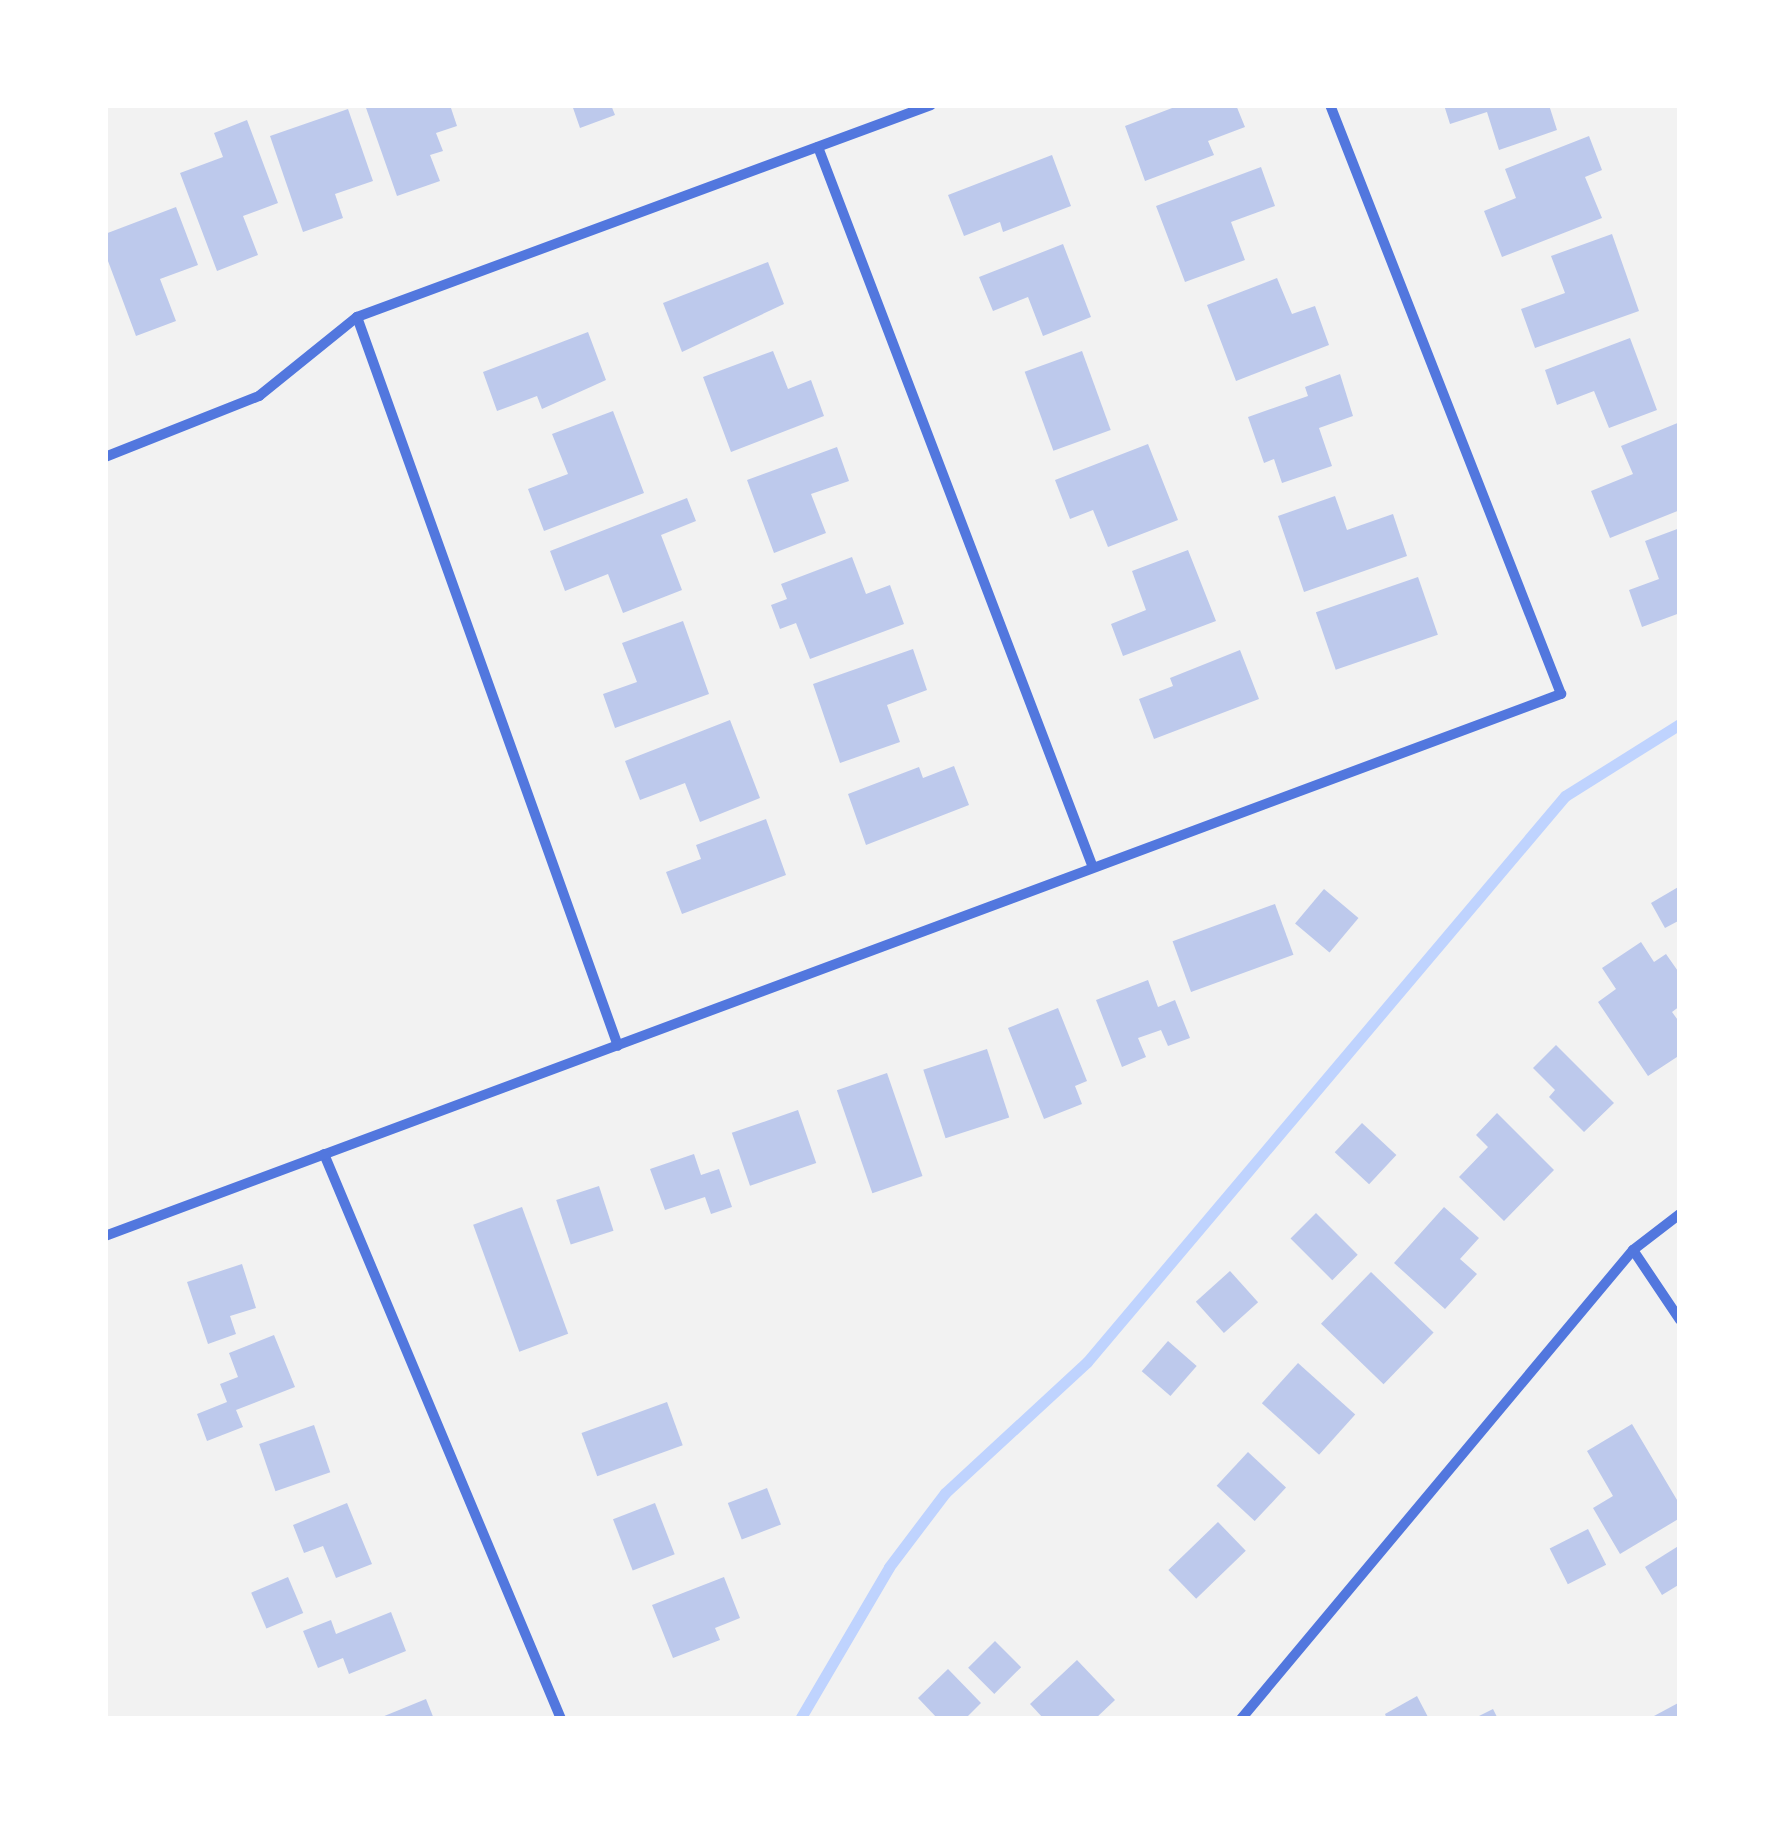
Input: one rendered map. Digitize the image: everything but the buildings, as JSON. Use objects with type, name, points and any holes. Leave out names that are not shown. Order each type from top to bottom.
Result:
[{"type":"street","points":[[105,457],[259,396],[357,317],[932,105]]},
{"type":"street","points":[[105,1236],[618,1046],[1092,864],[1561,694],[1330,105]]},
{"type":"street","points":[[818,147],[1092,864]]},
{"type":"street","points":[[357,317],[618,1046]]},
{"type":"street","points":[[324,1154],[561,1719]]},
{"type":"street","points":[[1241,1719],[1633,1250],[1680,1214]]},
{"type":"street","points":[[1633,1250],[1680,1320]]},
{"type":"waterway","points":[[800,1719],[889,1567],[945,1493],[1087,1362],[1565,796],[1680,724]]}]
